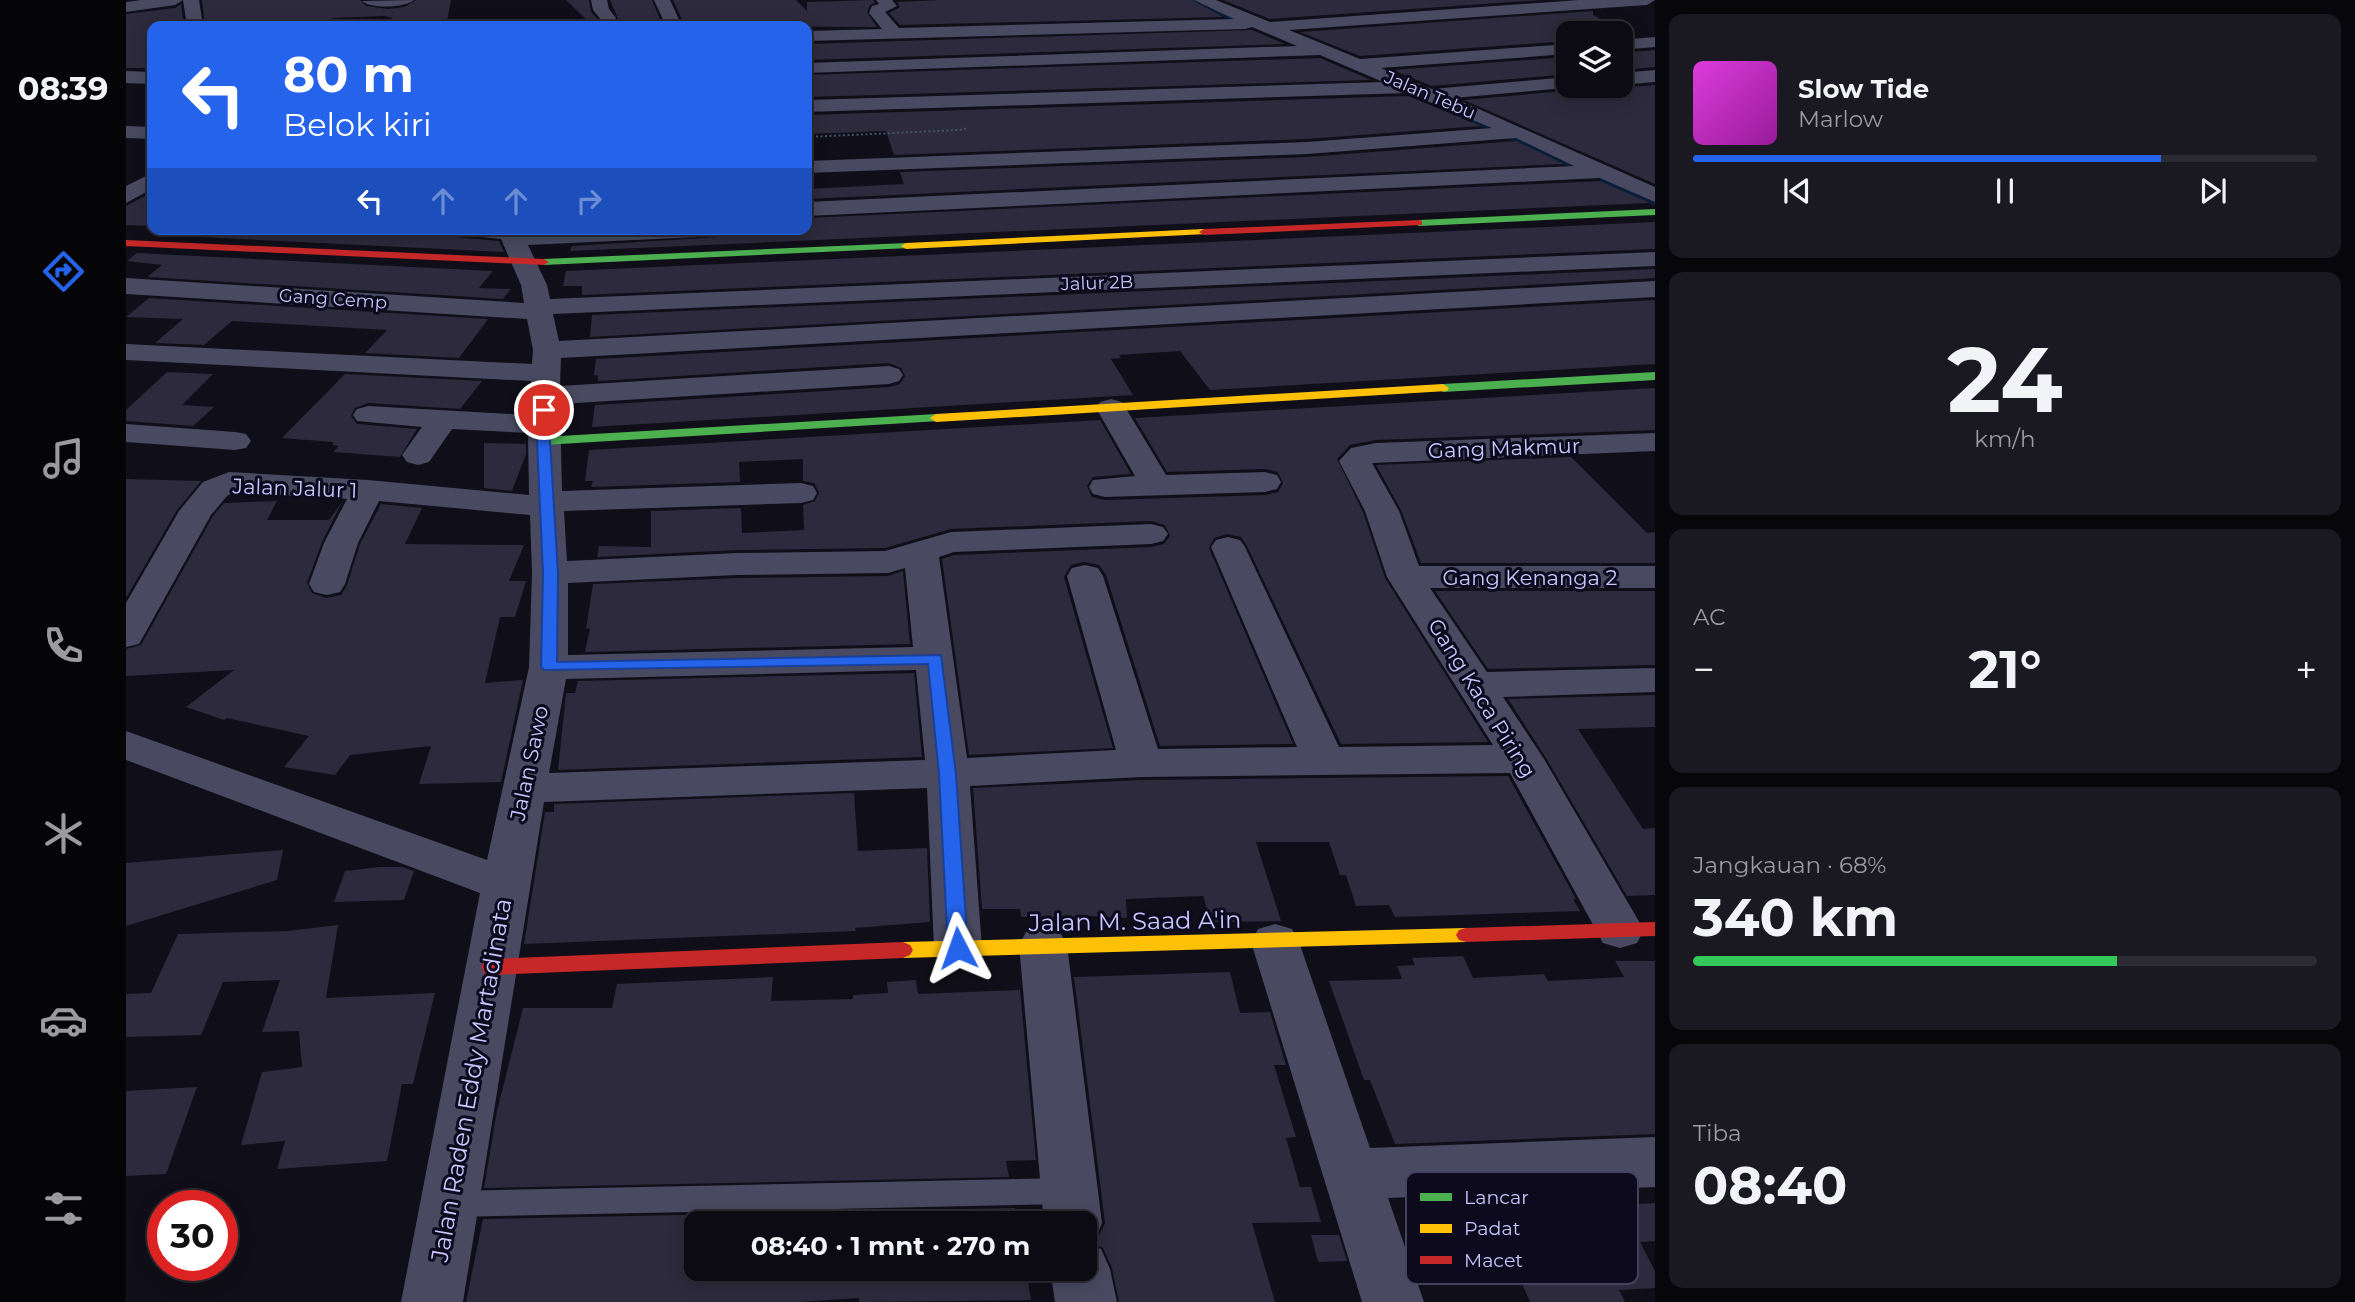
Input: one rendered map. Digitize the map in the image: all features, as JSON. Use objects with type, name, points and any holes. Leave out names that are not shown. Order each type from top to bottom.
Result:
[{"type":"street","points":[[126,7],[175,0]]},
{"type":"street","points":[[191,0],[194,21]]},
{"type":"street","points":[[382,21],[370,0],[406,0]]},
{"type":"street","points":[[599,0],[601,10],[608,18]]},
{"type":"street","points":[[662,0],[672,21]]},
{"type":"street","points":[[884,0],[889,6],[878,9],[877,13],[894,33]]},
{"type":"street","points":[[812,36],[1254,21],[1647,0]]},
{"type":"street","name":"Jalan Tebu","points":[[1210,4],[1310,47],[1360,65],[1654,198]]},
{"type":"street","points":[[812,68],[1310,47],[1655,13]]},
{"type":"street","points":[[987,17],[1003,30]]},
{"type":"street","points":[[939,32],[955,60]]},
{"type":"street","points":[[1633,44],[1655,42]]},
{"type":"street","points":[[1360,65],[1556,50]]},
{"type":"street","points":[[126,71],[147,71]]},
{"type":"street","points":[[1633,78],[1655,76]]},
{"type":"street","points":[[126,77],[147,78]]},
{"type":"street","points":[[927,80],[965,125]]},
{"type":"street","points":[[812,106],[1556,83]]},
{"type":"street","points":[[126,118],[147,119]]},
{"type":"street","points":[[126,132],[147,133]]},
{"type":"street","points":[[812,167],[1307,148],[1509,133]]},
{"type":"street","points":[[812,209],[1591,171]]},
{"type":"street","points":[[126,196],[147,173]]},
{"type":"street","points":[[812,230],[1654,198]]},
{"type":"street","points":[[126,207],[147,209]]},
{"type":"street","points":[[812,225],[949,218]]},
{"type":"street","points":[[488,235],[515,241],[617,235]]},
{"type":"street","points":[[126,243],[515,241],[674,235]]},
{"type":"street","name":"Jalan Sawo","points":[[505,884],[549,667],[550,573],[540,309],[515,241]]},
{"type":"street","name":"Jalur 2B","points":[[540,309],[1655,259]]},
{"type":"street","name":"Gang Cemp","points":[[126,286],[540,309]]},
{"type":"street","points":[[368,415],[442,421],[545,397],[1655,289]]},
{"type":"street","points":[[126,352],[545,397],[1111,408],[1655,376]]},
{"type":"street","points":[[545,397],[889,375]]},
{"type":"street","points":[[1111,408],[1156,485]]},
{"type":"street","points":[[418,455],[442,421]]},
{"type":"street","points":[[126,433],[235,441]]},
{"type":"street","name":"Gang Makmur","points":[[1356,461],[1362,455],[1376,452],[1655,442]]},
{"type":"street","name":"Gang Kaca Piring","points":[[1356,461],[1382,511],[1405,577],[1638,930]]},
{"type":"street","name":"Jalan Jalur 1","points":[[126,636],[196,511],[215,489],[229,482],[547,504],[800,493]]},
{"type":"street","points":[[1105,487],[1265,482]]},
{"type":"street","points":[[327,584],[341,543],[368,490]]},
{"type":"street","points":[[550,573],[737,564],[888,562],[951,542],[1151,534]]},
{"type":"street","points":[[1228,547],[1324,761]]},
{"type":"street","points":[[921,551],[948,774],[958,948]]},
{"type":"street","points":[[1085,576],[1141,764]]},
{"type":"street","name":"Gang Kenanga 2","points":[[1405,577],[1655,577]]},
{"type":"street","points":[[549,667],[935,659]]},
{"type":"street","points":[[1476,685],[1655,680]]},
{"type":"street","name":"Jalan Raden Eddy Martadinata","points":[[126,745],[505,884],[432,1302]]},
{"type":"street","points":[[524,788],[948,774],[1141,764],[1523,759]]},
{"type":"street","name":"Jalan M. Saad A'in","points":[[491,967],[1043,945],[1275,942],[1638,930]]},
{"type":"street","points":[[1275,942],[1394,1302]]},
{"type":"street","points":[[1043,945],[1071,1207]]},
{"type":"street","points":[[1353,1174],[1655,1162]]},
{"type":"street","points":[[1082,1281],[1086,1302]]},
{"type":"lane","points":[[449,1204],[1071,1207]]},
{"type":"path","points":[[812,137],[959,130],[965,129],[965,125]]},
{"type":"building","points":[[202,0],[360,0],[366,6],[388,9],[404,7],[416,0],[451,0],[447,21],[393,21],[392,18],[384,16],[333,18],[329,21],[204,21]]},
{"type":"building","points":[[566,0],[589,0],[591,12],[599,21],[588,21]]},
{"type":"building","points":[[610,0],[652,0],[661,21],[616,21],[618,19]]},
{"type":"building","points":[[673,0],[796,0],[807,11],[807,2],[873,0],[875,3],[870,5],[867,12],[877,27],[812,27],[812,21],[683,21]]},
{"type":"building","points":[[1192,0],[1223,17],[900,25],[889,13],[900,7],[897,2]]},
{"type":"building","points":[[1223,0],[1542,0],[1270,19]]},
{"type":"building","points":[[181,4],[183,21],[147,21],[147,68],[126,68],[126,14],[175,8]]},
{"type":"building","points":[[1593,11],[1593,15],[1605,21],[1556,21],[1556,42],[1360,56],[1300,32]]},
{"type":"building","points":[[1252,30],[1285,44],[812,60],[812,44]]},
{"type":"building","points":[[1655,50],[1655,67],[1633,69],[1633,52]]},
{"type":"building","points":[[1320,58],[1371,80],[812,97],[812,75]]},
{"type":"building","points":[[1556,58],[1556,75],[1432,86],[1392,70]]},
{"type":"building","points":[[1655,85],[1655,184],[1464,100],[1556,92],[1556,98],[1633,98],[1633,87]]},
{"type":"building","points":[[1408,96],[1481,126],[1307,139],[894,155],[886,131],[812,134],[812,115]]},
{"type":"building","points":[[1516,141],[1564,164],[812,199],[812,189],[904,184],[900,172],[1307,157]]},
{"type":"building","points":[[1600,181],[1650,203],[570,251],[572,246],[752,235],[812,235],[812,218]]},
{"type":"building","points":[[147,195],[147,226],[126,225],[126,206]]},
{"type":"building","points":[[1655,222],[1655,249],[582,295],[582,286],[563,286],[566,271]]},
{"type":"building","points":[[160,235],[452,235],[499,241],[504,252]]},
{"type":"building","points":[[137,253],[493,271],[479,288],[511,289],[503,299],[147,277],[162,265],[127,261]]},
{"type":"building","points":[[1655,269],[1655,278],[590,337],[592,315]]},
{"type":"building","points":[[149,298],[488,319],[459,358],[365,353],[387,330],[232,321],[204,345],[155,343],[183,319],[126,317]]},
{"type":"building","points":[[1655,300],[1655,364],[1210,390],[1180,351],[1119,355],[1121,358],[1111,359],[1133,395],[592,427],[595,405],[889,387],[900,384],[905,376],[901,368],[889,363],[598,381],[598,376],[594,375],[596,359]]},
{"type":"building","points":[[167,372],[213,374],[182,405],[214,407],[193,426],[126,421],[126,410]]},
{"type":"building","points":[[345,374],[482,381],[460,409],[368,403],[355,408],[351,416],[357,424],[417,429],[400,457],[333,452],[339,446],[333,445],[333,442],[282,438]]},
{"type":"building","points":[[1655,388],[1655,430],[1376,440],[1350,445],[1337,459],[1363,512],[1385,578],[1488,742],[1341,744],[1247,546],[1241,537],[1227,534],[1214,538],[1209,548],[1293,744],[1160,746],[1106,575],[1099,565],[1084,562],[1071,565],[1064,577],[1113,748],[969,755],[942,559],[954,555],[1151,547],[1164,544],[1170,536],[1165,525],[1151,521],[951,529],[885,548],[737,550],[597,557],[599,546],[651,547],[651,511],[741,508],[742,533],[804,530],[803,505],[815,501],[819,492],[814,483],[803,481],[803,459],[739,462],[740,482],[591,487],[593,481],[585,481],[589,450],[1100,420],[1131,474],[1093,477],[1087,486],[1092,497],[1105,500],[1265,495],[1278,492],[1283,483],[1278,472],[1265,469],[1167,472],[1135,418]]},
{"type":"building","points":[[484,443],[526,444],[526,454],[512,491],[484,488]]},
{"type":"building","points":[[1571,457],[1647,533],[1655,532],[1655,563],[1421,563],[1401,510],[1376,465]]},
{"type":"building","points":[[126,479],[201,481],[177,510],[126,598]]},
{"type":"building","points":[[277,501],[267,520],[329,520],[342,502],[322,542],[307,583],[312,593],[326,598],[341,595],[347,585],[360,544],[381,504],[422,508],[405,544],[524,545],[509,581],[526,581],[515,617],[500,617],[485,683],[523,680],[501,782],[419,784],[431,746],[350,755],[335,775],[284,767],[309,736],[227,718],[224,720],[186,707],[234,670],[126,676],[126,649],[141,645],[213,516],[224,503]]},
{"type":"building","points":[[903,571],[910,644],[585,652],[590,628],[586,629],[593,584],[888,576]]},
{"type":"building","points":[[1435,591],[1655,591],[1655,665],[1488,669]]},
{"type":"building","points":[[914,673],[922,757],[558,770],[566,693],[575,693],[578,681]]},
{"type":"building","points":[[1655,695],[1655,727],[1578,729],[1643,829],[1655,828],[1655,895],[1627,896],[1508,699]]},
{"type":"building","points":[[1508,776],[1576,899],[1573,899],[1580,911],[1395,917],[1389,905],[1356,906],[1346,875],[1340,875],[1329,842],[1256,842],[1281,921],[1211,922],[1203,896],[1126,899],[1127,918],[1088,916],[1089,923],[1060,922],[1060,917],[1021,917],[1020,909],[982,909],[973,788],[1141,780]]},
{"type":"building","points":[[854,793],[858,851],[927,848],[930,922],[855,928],[856,931],[524,944],[545,812],[554,812],[554,804]]},
{"type":"building","points":[[283,850],[277,880],[126,926],[126,863]]},
{"type":"building","points":[[402,867],[414,871],[404,900],[334,902],[345,871]]},
{"type":"building","points":[[338,925],[326,998],[435,993],[413,1084],[402,1084],[387,1161],[277,1169],[285,1141],[241,1145],[262,1072],[302,1067],[299,1031],[262,1032],[280,980],[223,982],[201,1035],[126,1037],[126,994],[151,993],[178,934],[288,931]]},
{"type":"building","points":[[1463,956],[1473,978],[1544,974],[1548,981],[1624,977],[1615,961],[1655,961],[1655,1134],[1395,1144],[1370,1080],[1364,1080],[1329,981],[1402,979],[1397,966],[1415,965],[1412,958]]},
{"type":"building","points":[[1230,972],[1240,1013],[1270,1012],[1286,1065],[1274,1065],[1296,1137],[1286,1138],[1300,1187],[1311,1187],[1321,1222],[1252,1223],[1275,1302],[1119,1302],[1112,1268],[1103,1248],[1097,1245],[1105,1223],[1074,977]]},
{"type":"building","points":[[773,977],[771,1001],[853,999],[853,995],[888,993],[887,982],[916,980],[918,994],[1020,990],[1036,1160],[1006,1161],[1009,1177],[484,1188],[497,1111],[523,1008],[612,1008],[617,984]]},
{"type":"building","points":[[197,1087],[166,1174],[126,1176],[126,1091]]},
{"type":"building","points":[[1655,1203],[1655,1241],[1640,1242],[1655,1271],[1655,1288],[1619,1290],[1625,1302],[1530,1302],[1522,1284],[1638,1284],[1638,1204]]},
{"type":"building","points":[[1015,1208],[1016,1211],[870,1211]]},
{"type":"building","points":[[684,1215],[684,1281],[1028,1281],[1031,1300],[859,1302],[859,1298],[800,1302],[466,1302],[483,1219]]},
{"type":"building","points":[[1311,1235],[1339,1235],[1347,1261],[1318,1262]]},
{"type":"waterway","points":[[1188,0],[1246,24]]},
{"type":"waterway","points":[[1453,112],[1521,142]]},
{"type":"waterway","points":[[1517,140],[1577,167]]},
{"type":"waterway","points":[[1603,179],[1655,203]]},
{"type":"traffic: fast","points":[[1419,223],[1655,212]]},
{"type":"traffic: fast","points":[[544,262],[906,246]]},
{"type":"traffic: fast","points":[[1443,388],[1655,376]]},
{"type":"traffic: fast","points":[[543,441],[936,418]]},
{"type":"traffic: slow","points":[[906,246],[1204,232]]},
{"type":"traffic: slow","points":[[936,418],[1443,388]]},
{"type":"traffic: slow","points":[[903,950],[1466,935]]},
{"type":"traffic: jam","points":[[1204,232],[1419,223]]},
{"type":"traffic: jam","points":[[126,243],[544,262]]},
{"type":"traffic: jam","points":[[1466,935],[1655,929]]},
{"type":"traffic: jam","points":[[491,967],[903,950]]},
{"type":"route","points":[[544,410],[543,441],[550,573],[549,667],[935,659],[948,774],[958,948]]}]
